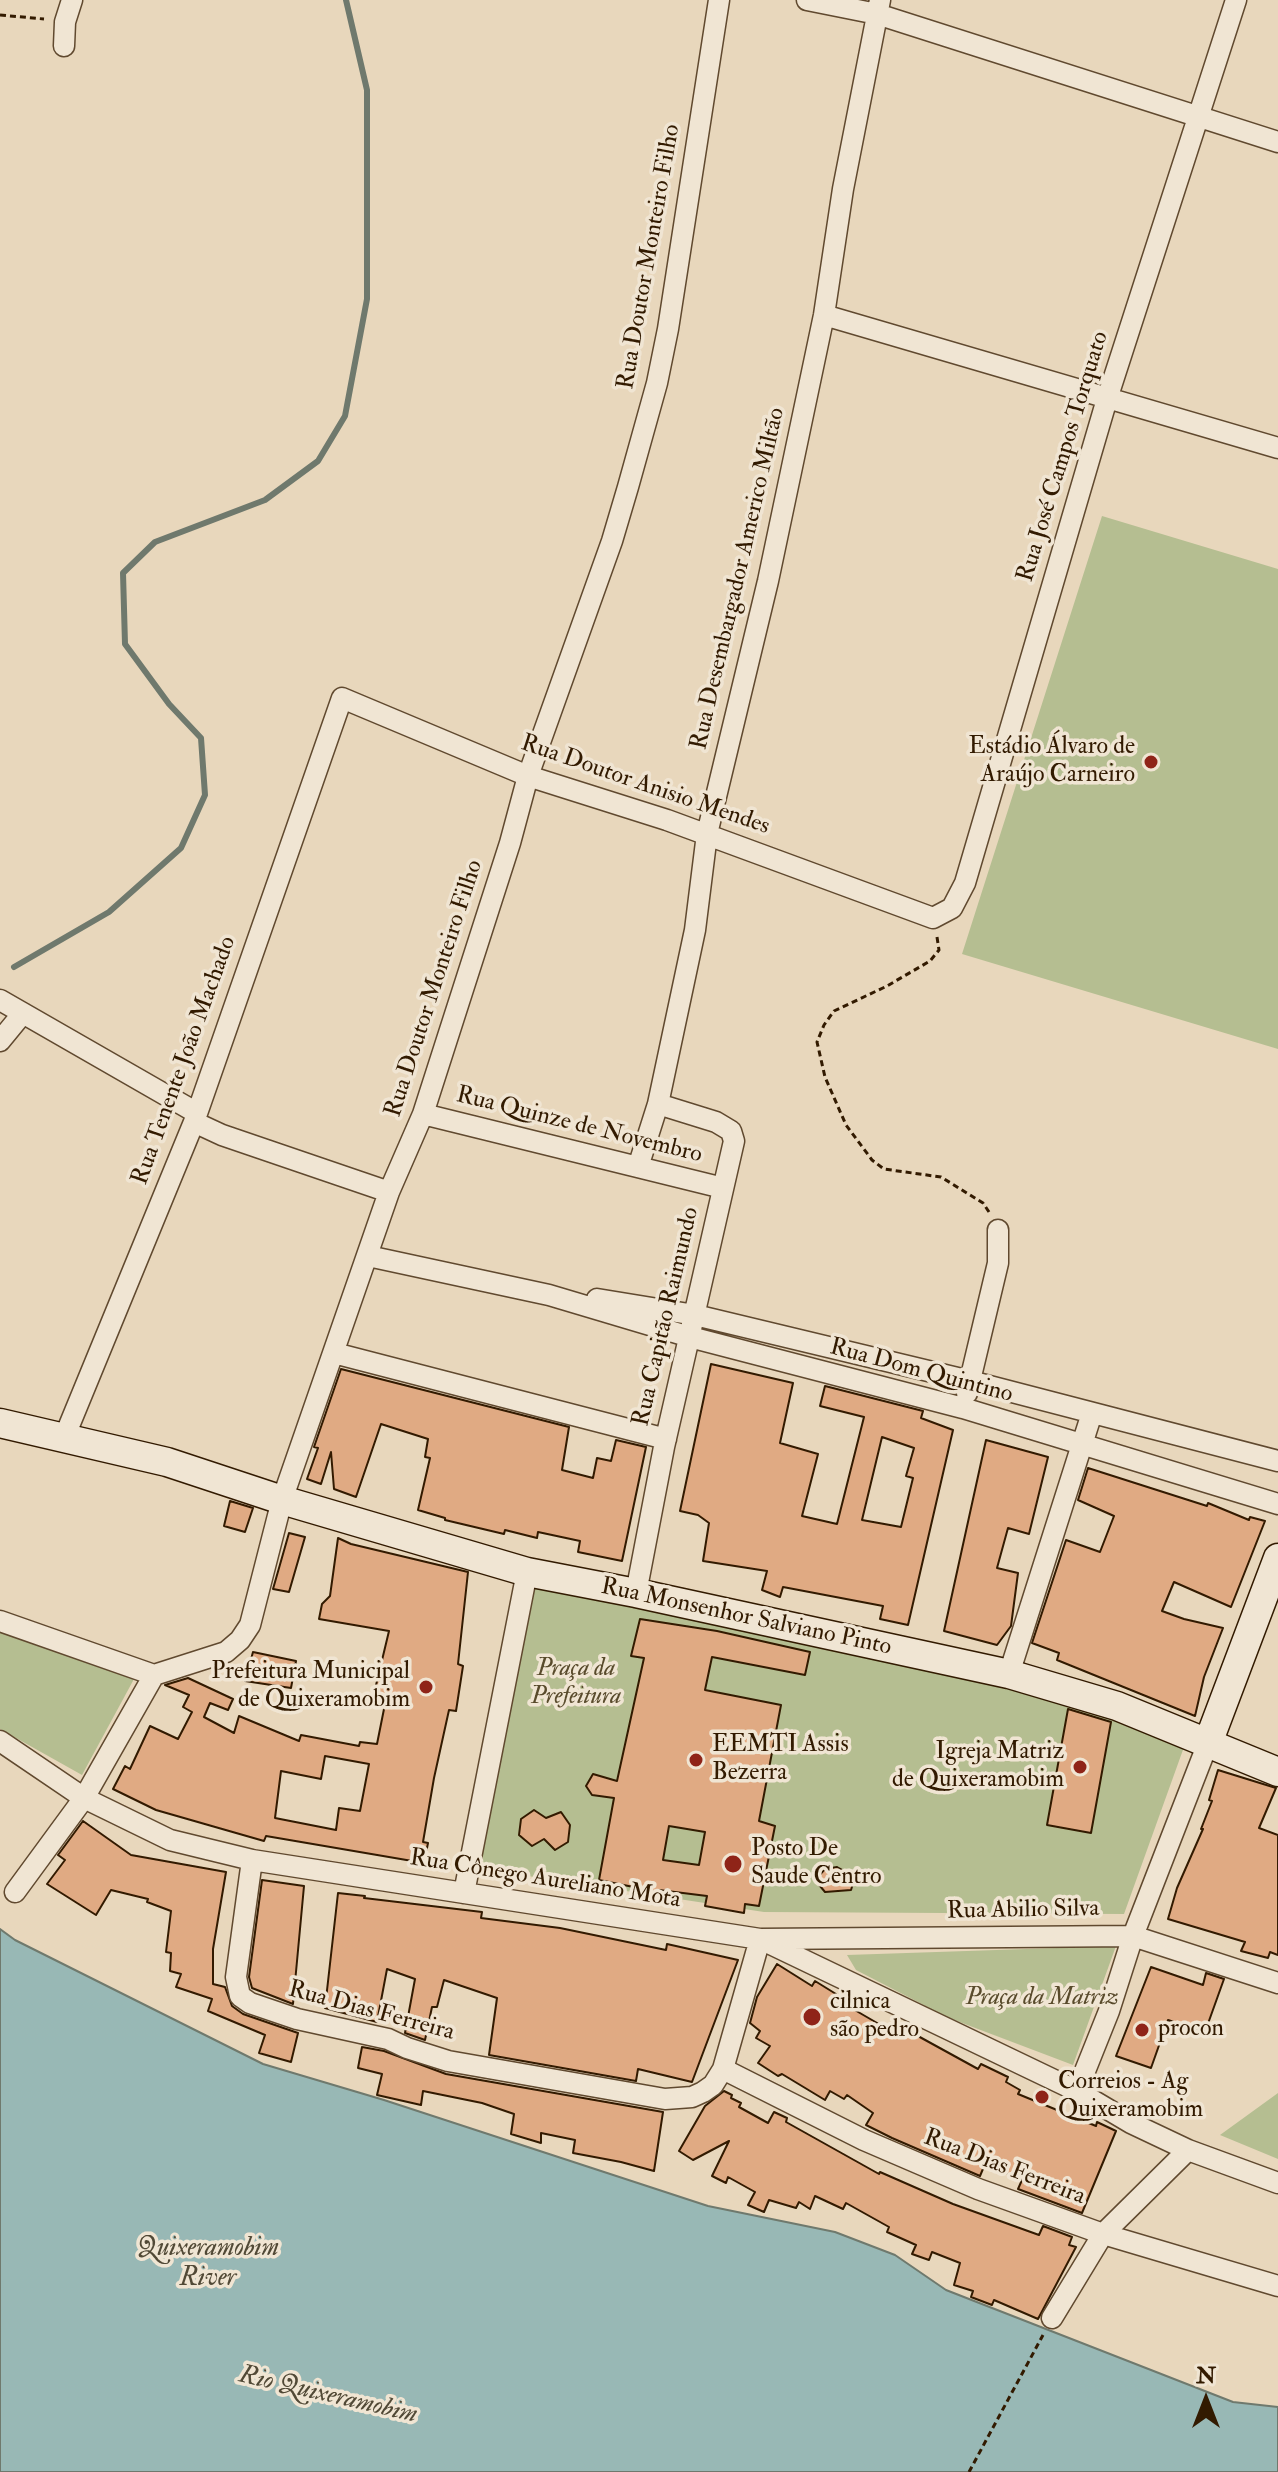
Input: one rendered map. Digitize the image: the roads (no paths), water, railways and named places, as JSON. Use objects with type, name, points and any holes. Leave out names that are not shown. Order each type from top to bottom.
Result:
[{"type":"street","points":[[64,46],[65,22],[72,0]]},
{"type":"street","name":"Rua Doutor Monteiro Filho","points":[[154,1675],[226,1652],[246,1632],[282,1500],[389,1192],[423,1114],[510,843],[528,776],[612,541],[657,383],[719,0]]},
{"type":"street","points":[[807,0],[879,7],[1278,142]]},
{"type":"street","name":"Rua José Campos Torquato","points":[[933,918],[952,908],[965,883],[1107,399],[1236,0]]},
{"type":"street","name":"Rua Desembargador Americo Miltão","points":[[638,1167],[658,1104],[695,930],[707,834],[768,581],[824,315],[843,189],[879,7]]},
{"type":"street","points":[[824,315],[1278,448]]},
{"type":"street","name":"Rua Doutor Anisio Mendes","points":[[342,698],[528,776],[707,834],[933,918]]},
{"type":"street","name":"Rua Tenente João Machado","points":[[64,1438],[196,1117],[342,698]]},
{"type":"street","points":[[0,1000],[222,1135],[389,1192]]},
{"type":"street","points":[[0,1041],[23,1013]]},
{"type":"street","name":"Rua Capitão Raimundo","points":[[636,1593],[666,1439],[734,1141],[731,1131],[716,1122],[658,1104]]},
{"type":"street","name":"Rua Quinze de Novembro","points":[[423,1114],[723,1188]]},
{"type":"street","points":[[963,1408],[998,1263],[998,1230]]},
{"type":"street","name":"Rua Dom Quintino","points":[[368,1256],[549,1295],[690,1337],[963,1408],[1278,1504]]},
{"type":"street","name":"Rua Dom Quintino","points":[[549,1295],[602,1299],[695,1315],[970,1381],[1278,1461]]},
{"type":"street","points":[[334,1353],[666,1439]]},
{"type":"street","points":[[1009,1674],[1092,1413]]},
{"type":"street","name":"Rua Monsenhor Salviano Pinto","points":[[0,1423],[167,1462],[282,1500],[527,1572],[1009,1674],[1117,1706],[1278,1772]]},
{"type":"street","points":[[1077,2091],[1278,1558]]},
{"type":"street","points":[[464,1893],[527,1572]]},
{"type":"street","points":[[0,1621],[154,1675],[84,1798],[15,1892]]},
{"type":"street","name":"Rua Cônego Aureliano Mota","points":[[0,1741],[84,1798],[170,1840],[252,1860],[760,1939],[1077,2091],[1131,2123],[1188,2150],[1278,2183]]},
{"type":"street","name":"Rua Dias Ferreira","points":[[252,1860],[237,1987],[240,1996],[250,2003],[297,2019],[388,2039],[448,2061],[665,2099],[692,2097],[718,2077],[978,2189],[1103,2234],[1278,2286]]},
{"type":"street","name":"Rua Abilio Silva","points":[[760,1939],[1133,1936],[1278,1983]]},
{"type":"street","points":[[718,2077],[760,1939]]},
{"type":"street","points":[[1052,2318],[1103,2234],[1188,2150]]},
{"type":"water","name":"Quixeramobim River","points":[[0,1929],[15,1940],[263,2064],[384,2100],[708,2206],[835,2232],[895,2255],[946,2290],[1233,2402],[1278,2407],[1278,2472],[0,2472]]},
{"type":"waterway","points":[[14,967],[109,912],[181,848],[205,795],[201,738],[169,704],[125,644],[123,573],[155,542],[265,500],[318,461],[345,416],[367,299],[367,90],[346,0]]},
{"type":"place","name":"Estádio Álvaro de Araújo Carneiro","points":[[1151,762]]},
{"type":"place","name":"Prefeitura Municipal de Quixeramobim","points":[[426,1687]]},
{"type":"place","name":"EEMTI Assis Bezerra","points":[[696,1760]]},
{"type":"place","name":"Igreja Matriz de Quixeramobim","points":[[1080,1767]]},
{"type":"place","name":"Posto De Saude Centro","points":[[733,1864]]},
{"type":"place","name":"cilnica são pedro","points":[[812,2017]]},
{"type":"place","name":"procon","points":[[1142,2030]]},
{"type":"place","name":"Correios - Ag Quixeramobim","points":[[1042,2097]]},
{"type":"park label","name":"Praça da Prefeitura","points":[[576,1684]]},
{"type":"park label","name":"Praça da Matriz","points":[[1042,1999]]},
{"type":"water label","name":"Rio Quixeramobim","points":[[328,2396]]}]
